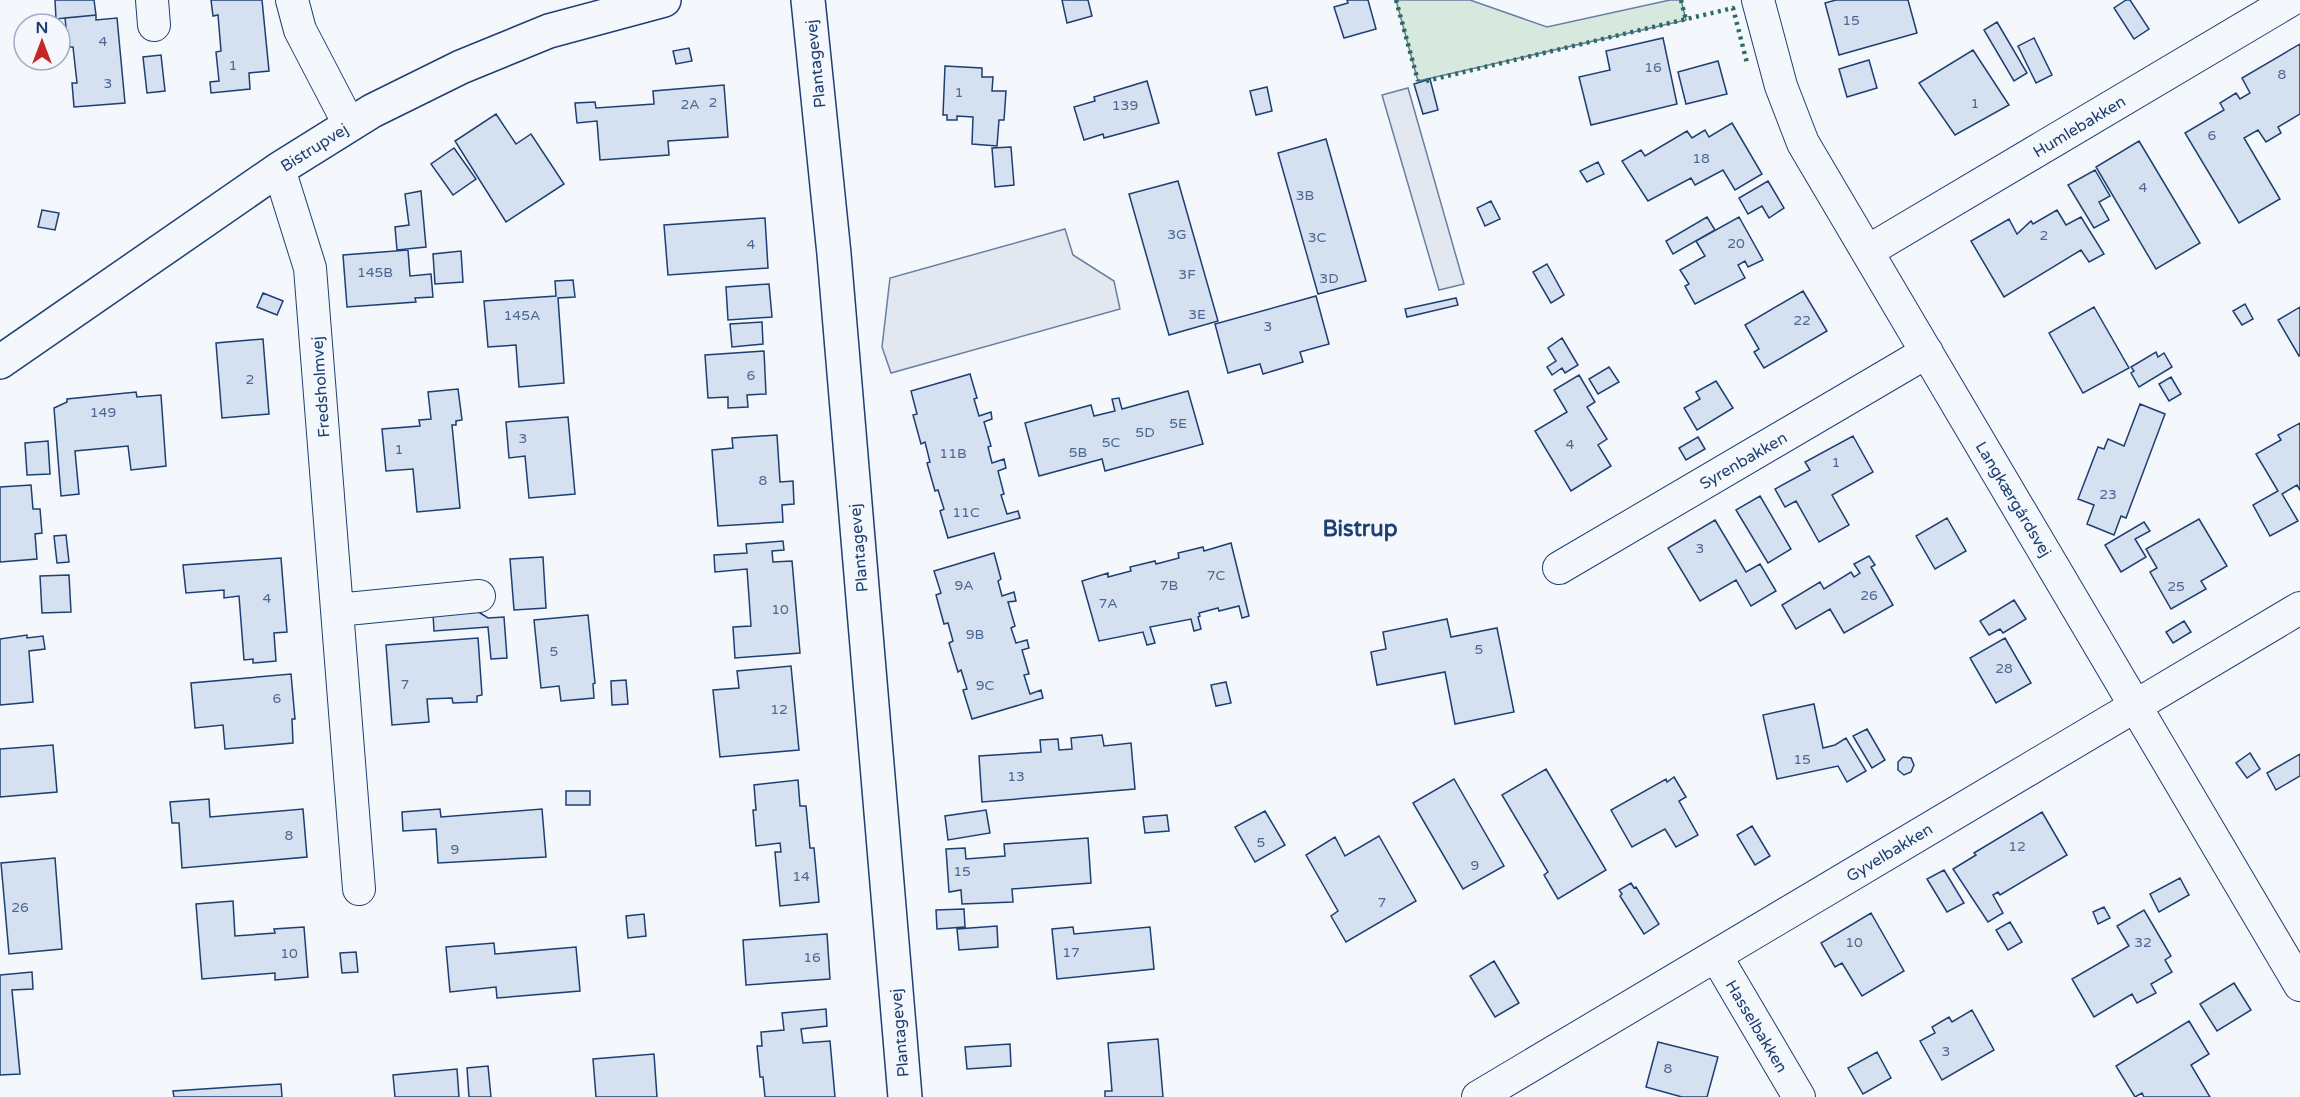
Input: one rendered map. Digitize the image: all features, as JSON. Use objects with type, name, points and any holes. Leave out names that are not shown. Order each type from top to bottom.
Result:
[{"type":"street","points":[[292,0],[300,30],[349,124]]},
{"type":"street","name":"Bistrupvej","points":[[0,362],[279,169],[349,124],[461,67],[549,31],[664,0]]},
{"type":"street","name":"Plantagevej","points":[[808,0],[834,254],[905,1097]]},
{"type":"street","name":"Langkærgårdsvej","points":[[1758,0],[1781,86],[1803,143],[2300,985]]},
{"type":"street","name":"Humlebakken","points":[[1868,251],[2290,0]]},
{"type":"street","name":"Fredsholmvej","points":[[279,169],[310,268],[359,889]]},
{"type":"street","name":"Syrenbakken","points":[[1559,568],[1928,352]]},
{"type":"street","points":[[337,610],[480,596]]},
{"type":"street","name":"Gyvelbakken","points":[[1478,1097],[2300,608]]},
{"type":"street","name":"Hasselbakken","points":[[1716,956],[1799,1097]]},
{"type":"shaded area","points":[[1396,0],[1470,0],[1547,27],[1670,0],[1681,0],[1686,20],[1418,81]]},
{"type":"shaded area","points":[[1408,88],[1464,284],[1439,290],[1382,95]]},
{"type":"shaded area","points":[[1065,229],[1073,255],[1114,281],[1120,309],[891,373],[882,347],[890,278]]},
{"type":"building","points":[[55,0],[94,0],[96,15],[72,17],[72,12],[56,12]]},
{"type":"building","points":[[211,0],[262,0],[269,71],[249,73],[250,89],[211,93],[210,82],[219,81],[216,52],[221,51],[218,15],[213,16]]},
{"type":"building","points":[[1062,0],[1088,0],[1092,16],[1067,23]]},
{"type":"building","points":[[1347,0],[1368,0],[1376,29],[1344,38],[1334,7],[1348,3]]},
{"type":"building","points":[[1836,0],[1908,0],[1917,33],[1839,55],[1825,3]]},
{"type":"building","points":[[2130,0],[2149,29],[2134,39],[2114,8]]},
{"type":"building","points":[[96,15],[96,20],[117,18],[125,103],[74,107],[72,83],[77,83],[72,47],[72,17]]},
{"type":"building","points":[[1997,22],[2027,73],[2014,81],[1984,30]]},
{"type":"building","points":[[1663,38],[1677,104],[1591,125],[1579,77],[1610,70],[1606,51]]},
{"type":"building","points":[[2034,38],[2052,75],[2036,83],[2018,46]]},
{"type":"building","points":[[2300,44],[2300,114],[2278,127],[2281,133],[2266,142],[2258,130],[2244,138],[2280,199],[2239,223],[2185,133],[2224,110],[2220,103],[2236,93],[2240,99],[2250,93],[2242,78]]},
{"type":"building","points":[[689,48],[692,61],[676,64],[673,51]]},
{"type":"building","points":[[1973,50],[2009,105],[1955,135],[1919,83]]},
{"type":"building","points":[[161,55],[165,91],[147,93],[143,57]]},
{"type":"building","points":[[1869,60],[1877,88],[1847,97],[1839,69]]},
{"type":"building","points":[[1718,61],[1727,94],[1686,104],[1678,72]]},
{"type":"building","points":[[945,66],[982,68],[982,77],[993,77],[992,91],[1006,91],[1004,120],[999,120],[997,146],[972,144],[973,117],[957,116],[957,120],[947,120],[947,115],[943,115]]},
{"type":"building","points":[[1430,79],[1438,110],[1423,114],[1414,84]]},
{"type":"building","points":[[1147,81],[1159,123],[1104,138],[1103,134],[1084,140],[1074,107],[1095,101],[1094,97]]},
{"type":"building","points":[[724,85],[728,137],[668,141],[669,155],[600,160],[597,121],[577,123],[575,103],[595,102],[596,108],[654,104],[653,91]]},
{"type":"building","points":[[1267,87],[1272,111],[1256,115],[1250,91]]},
{"type":"building","points":[[496,114],[516,144],[531,134],[564,184],[506,222],[455,141]]},
{"type":"building","points":[[1732,123],[1762,174],[1735,190],[1723,170],[1695,185],[1691,178],[1648,201],[1622,161],[1641,150],[1645,156],[1687,131],[1692,138],[1705,130],[1709,137]]},
{"type":"building","points":[[1326,139],[1366,281],[1318,294],[1278,153]]},
{"type":"building","points":[[2139,141],[2200,243],[2156,269],[2096,167]]},
{"type":"building","points":[[1011,147],[1014,185],[995,187],[992,148]]},
{"type":"building","points":[[454,148],[476,179],[453,195],[431,164]]},
{"type":"building","points":[[1598,162],[1604,174],[1587,182],[1580,171]]},
{"type":"building","points":[[2095,170],[2110,196],[2099,202],[2109,220],[2094,228],[2068,185]]},
{"type":"building","points":[[1178,181],[1218,321],[1169,335],[1129,194]]},
{"type":"building","points":[[1768,181],[1784,208],[1769,218],[1762,206],[1748,214],[1739,198]]},
{"type":"building","points":[[421,191],[426,247],[397,250],[395,227],[409,225],[405,194]]},
{"type":"building","points":[[1491,201],[1500,219],[1485,226],[1477,208]]},
{"type":"building","points":[[42,210],[59,213],[55,230],[38,227]]},
{"type":"building","points":[[2057,210],[2066,225],[2081,217],[2104,254],[2089,262],[2081,250],[2004,297],[1971,241],[2009,219],[2017,234],[2031,221],[2033,224]]},
{"type":"building","points":[[1707,217],[1715,230],[1673,254],[1666,241]]},
{"type":"building","points":[[1739,217],[1763,260],[1748,267],[1745,261],[1738,265],[1745,278],[1695,304],[1685,286],[1689,284],[1680,270],[1705,256],[1696,241]]},
{"type":"building","points":[[765,218],[768,268],[668,275],[664,225]]},
{"type":"building","points":[[408,250],[410,276],[431,274],[433,297],[415,298],[416,302],[347,307],[343,255]]},
{"type":"building","points":[[461,251],[463,282],[435,284],[433,254]]},
{"type":"building","points":[[1547,264],[1564,295],[1551,303],[1533,272]]},
{"type":"building","points":[[573,280],[575,297],[558,298],[564,383],[519,387],[516,345],[488,347],[484,301],[556,296],[555,281]]},
{"type":"building","points":[[769,284],[772,317],[728,320],[726,287]]},
{"type":"building","points":[[1803,291],[1827,331],[1764,368],[1754,352],[1759,349],[1745,325]]},
{"type":"building","points":[[263,293],[283,301],[277,315],[257,307]]},
{"type":"building","points":[[1316,296],[1329,344],[1300,352],[1303,362],[1263,374],[1260,364],[1228,373],[1215,324]]},
{"type":"building","points":[[1456,298],[1458,305],[1407,317],[1405,309]]},
{"type":"building","points":[[2245,304],[2253,319],[2242,325],[2233,311]]},
{"type":"building","points":[[2094,307],[2129,368],[2083,393],[2049,333]]},
{"type":"building","points":[[2300,307],[2300,355],[2299,356],[2278,320]]},
{"type":"building","points":[[762,322],[763,344],[732,347],[730,324]]},
{"type":"building","points":[[1562,338],[1578,365],[1565,373],[1562,368],[1552,375],[1547,367],[1556,361],[1548,348]]},
{"type":"building","points":[[263,339],[269,414],[222,418],[216,343]]},
{"type":"building","points":[[764,351],[766,394],[747,395],[748,407],[728,408],[728,397],[708,398],[705,355]]},
{"type":"building","points":[[2156,352],[2158,357],[2164,353],[2172,367],[2139,387],[2131,373],[2134,371],[2131,367]]},
{"type":"building","points":[[1609,367],[1619,382],[1598,394],[1589,379]]},
{"type":"building","points":[[970,374],[977,398],[974,399],[979,416],[991,412],[992,419],[984,422],[991,446],[988,447],[992,463],[1004,459],[1006,468],[998,471],[1004,494],[1001,495],[1007,514],[1018,511],[1020,518],[948,538],[940,511],[944,509],[938,490],[935,491],[927,463],[930,462],[925,442],[921,444],[913,415],[917,414],[911,391]]},
{"type":"building","points":[[1579,375],[1595,402],[1587,407],[1607,439],[1598,445],[1611,466],[1571,491],[1535,431],[1567,412],[1554,390]]},
{"type":"building","points":[[2171,377],[2181,394],[2169,401],[2159,384]]},
{"type":"building","points":[[1716,381],[1733,408],[1697,430],[1684,408],[1700,399],[1696,392]]},
{"type":"building","points":[[458,389],[462,420],[452,425],[460,508],[417,512],[413,469],[386,471],[382,429],[420,426],[419,420],[431,419],[428,392]]},
{"type":"building","points":[[1188,391],[1203,444],[1105,471],[1102,459],[1039,476],[1025,423],[1091,405],[1094,416],[1115,411],[1112,399],[1119,398],[1122,409]]},
{"type":"building","points":[[136,392],[137,397],[161,395],[166,466],[131,470],[128,446],[75,451],[79,494],[61,496],[54,408],[67,402],[67,399]]},
{"type":"building","points":[[2140,404],[2165,414],[2126,518],[2121,516],[2114,535],[2087,524],[2094,505],[2078,499],[2098,447],[2104,449],[2108,439],[2124,446]]},
{"type":"building","points":[[568,417],[575,494],[529,498],[525,456],[509,458],[506,422]]},
{"type":"building","points":[[2300,423],[2300,490],[2297,485],[2282,494],[2298,521],[2270,536],[2253,505],[2278,491],[2256,454],[2281,440],[2278,435]]},
{"type":"building","points":[[777,435],[780,482],[793,481],[794,504],[782,505],[783,522],[718,526],[712,450],[733,448],[732,438]]},
{"type":"building","points":[[1853,436],[1873,472],[1832,495],[1849,525],[1819,542],[1796,501],[1785,507],[1775,489],[1810,470],[1805,462]]},
{"type":"building","points":[[1698,437],[1705,449],[1686,460],[1679,448]]},
{"type":"building","points":[[48,441],[50,474],[27,475],[25,443]]},
{"type":"building","points":[[31,485],[33,509],[40,509],[42,533],[35,534],[37,559],[0,562],[0,487]]},
{"type":"building","points":[[1760,496],[1791,549],[1768,563],[1736,510]]},
{"type":"building","points":[[1947,518],[1966,551],[1935,569],[1916,536]]},
{"type":"building","points":[[2199,519],[2227,566],[2201,581],[2206,589],[2171,609],[2150,572],[2157,568],[2146,549]]},
{"type":"building","points":[[1715,520],[1746,572],[1760,564],[1776,591],[1751,606],[1736,580],[1700,601],[1668,548]]},
{"type":"building","points":[[2144,522],[2150,531],[2135,539],[2146,557],[2121,572],[2105,545]]},
{"type":"building","points":[[66,535],[69,562],[57,563],[54,536]]},
{"type":"building","points":[[783,541],[784,550],[772,551],[773,562],[792,561],[800,653],[735,658],[733,627],[751,626],[747,569],[715,572],[714,555],[747,553],[746,544]]},
{"type":"building","points":[[1231,543],[1249,616],[1242,618],[1239,606],[1219,611],[1218,608],[1199,613],[1201,629],[1194,631],[1191,619],[1150,627],[1155,643],[1147,645],[1143,632],[1099,641],[1082,581],[1108,573],[1108,577],[1131,571],[1130,567],[1155,561],[1156,564],[1179,558],[1178,553],[1203,547],[1204,551]]},
{"type":"building","points":[[994,553],[1001,579],[998,581],[1002,596],[1014,592],[1016,601],[1008,602],[1015,626],[1011,628],[1016,643],[1027,640],[1029,648],[1022,650],[1029,674],[1024,675],[1030,694],[1041,690],[1043,698],[972,719],[963,690],[967,689],[961,670],[958,672],[949,643],[953,641],[948,623],[944,624],[936,595],[941,593],[934,571]]},
{"type":"building","points":[[1869,556],[1875,565],[1871,567],[1893,605],[1844,633],[1830,609],[1796,629],[1782,605],[1820,582],[1824,589],[1851,572],[1854,577],[1860,573],[1854,564]]},
{"type":"building","points":[[543,557],[546,608],[514,610],[510,559]]},
{"type":"building","points":[[281,558],[287,632],[274,633],[276,661],[253,663],[253,659],[244,660],[239,596],[224,598],[224,590],[186,593],[183,565]]},
{"type":"building","points":[[69,575],[71,612],[42,613],[40,576]]},
{"type":"building","points":[[2014,600],[2026,619],[2003,633],[2000,629],[1989,635],[1980,621]]},
{"type":"building","points":[[477,611],[488,618],[504,617],[507,658],[491,659],[488,627],[434,631],[433,613]]},
{"type":"building","points":[[588,615],[595,683],[593,684],[594,698],[561,701],[559,686],[541,688],[534,620]]},
{"type":"building","points":[[1447,619],[1451,637],[1497,628],[1514,712],[1455,724],[1445,672],[1377,685],[1371,652],[1386,649],[1383,632]]},
{"type":"building","points":[[2184,621],[2191,632],[2173,643],[2166,632]]},
{"type":"building","points":[[27,635],[27,638],[43,636],[45,649],[29,651],[33,702],[0,705],[0,639]]},
{"type":"building","points":[[478,638],[482,695],[477,696],[477,702],[453,703],[452,698],[427,699],[429,722],[392,725],[386,645]]},
{"type":"building","points":[[2005,638],[2031,683],[1996,703],[1970,658]]},
{"type":"building","points":[[791,666],[799,750],[720,757],[713,690],[739,688],[737,671]]},
{"type":"building","points":[[291,674],[295,719],[292,719],[293,743],[225,749],[223,725],[195,728],[191,683]]},
{"type":"building","points":[[626,680],[628,704],[612,705],[611,681]]},
{"type":"building","points":[[1226,682],[1231,703],[1216,706],[1211,685]]},
{"type":"building","points":[[1814,704],[1823,748],[1835,745],[1846,738],[1866,771],[1847,782],[1838,766],[1777,779],[1763,715]]},
{"type":"building","points":[[1867,729],[1885,760],[1872,768],[1853,736]]},
{"type":"building","points":[[1102,735],[1104,746],[1131,743],[1135,789],[982,802],[979,756],[1041,752],[1040,740],[1058,739],[1059,750],[1072,749],[1071,738]]},
{"type":"building","points":[[53,745],[57,792],[0,797],[0,749]]},
{"type":"building","points":[[2250,753],[2260,769],[2247,778],[2236,763]]},
{"type":"building","points":[[2300,754],[2300,776],[2276,790],[2267,773]]},
{"type":"building","points":[[1903,757],[1911,758],[1914,765],[1911,772],[1904,775],[1898,770],[1898,762]]},
{"type":"building","points":[[1546,769],[1606,870],[1558,899],[1544,875],[1548,872],[1502,795]]},
{"type":"building","points":[[1674,777],[1686,797],[1679,801],[1698,835],[1676,847],[1665,829],[1632,847],[1611,810],[1666,779],[1667,782]]},
{"type":"building","points":[[1454,779],[1504,866],[1463,889],[1413,803]]},
{"type":"building","points":[[798,780],[800,806],[806,806],[810,848],[814,848],[819,902],[780,906],[775,852],[781,852],[780,843],[756,846],[753,810],[756,810],[754,785]]},
{"type":"building","points":[[566,791],[590,791],[590,805],[566,805]]},
{"type":"building","points":[[209,799],[210,817],[303,809],[307,857],[182,868],[179,823],[172,823],[170,802]]},
{"type":"building","points":[[440,809],[441,817],[542,809],[546,857],[438,863],[436,829],[403,831],[402,812]]},
{"type":"building","points":[[986,810],[990,833],[948,840],[945,816]]},
{"type":"building","points":[[1265,811],[1285,845],[1255,862],[1235,827]]},
{"type":"building","points":[[2042,812],[2067,855],[2000,895],[1998,892],[1993,895],[2003,913],[1988,922],[1953,869],[1976,855],[1974,853]]},
{"type":"building","points":[[1167,815],[1169,831],[1145,833],[1143,817]]},
{"type":"building","points":[[1752,826],[1770,856],[1755,865],[1737,835]]},
{"type":"building","points":[[1379,836],[1416,901],[1346,942],[1331,916],[1338,911],[1306,855],[1335,837],[1345,856]]},
{"type":"building","points":[[1088,838],[1091,883],[1012,889],[1013,902],[962,904],[961,890],[949,892],[946,849],[965,848],[966,859],[1005,856],[1004,844]]},
{"type":"building","points":[[55,858],[62,949],[9,954],[1,863]]},
{"type":"building","points":[[1944,870],[1964,903],[1947,912],[1927,879]]},
{"type":"building","points":[[2180,878],[2189,895],[2159,912],[2150,894]]},
{"type":"building","points":[[1631,883],[1634,888],[1636,887],[1659,924],[1644,934],[1620,896],[1622,894],[1619,890]]},
{"type":"building","points":[[233,901],[235,936],[275,933],[274,929],[304,927],[308,977],[275,980],[275,973],[202,979],[196,904]]},
{"type":"building","points":[[2104,907],[2110,918],[2098,924],[2093,912]]},
{"type":"building","points":[[964,909],[965,927],[937,929],[936,910]]},
{"type":"building","points":[[2144,910],[2171,956],[2165,960],[2172,972],[2151,984],[2156,993],[2137,1003],[2132,994],[2094,1017],[2072,979],[2129,946],[2117,926]]},
{"type":"building","points":[[1871,913],[1904,971],[1862,996],[1842,963],[1835,967],[1821,943]]},
{"type":"building","points":[[644,914],[646,936],[628,938],[626,916]]},
{"type":"building","points":[[2010,922],[2022,942],[2008,950],[1996,930]]},
{"type":"building","points":[[997,926],[998,947],[959,950],[957,929]]},
{"type":"building","points":[[1073,927],[1074,934],[1150,927],[1154,969],[1057,979],[1052,929]]},
{"type":"building","points":[[827,934],[830,979],[746,985],[743,940]]},
{"type":"building","points":[[494,943],[495,954],[576,947],[580,991],[497,998],[496,987],[450,992],[446,947]]},
{"type":"building","points":[[356,952],[358,972],[342,973],[340,953]]},
{"type":"building","points":[[1494,961],[1519,1003],[1495,1017],[1470,976]]},
{"type":"building","points":[[32,972],[33,989],[12,990],[20,1074],[0,1075],[0,975]]},
{"type":"building","points":[[2234,983],[2251,1010],[2217,1031],[2200,1004]]},
{"type":"building","points":[[826,1009],[827,1026],[801,1029],[803,1043],[830,1041],[835,1097],[765,1097],[763,1077],[760,1077],[757,1046],[762,1046],[761,1032],[784,1030],[782,1013]]},
{"type":"building","points":[[1972,1010],[1994,1050],[1942,1080],[1920,1041],[1935,1033],[1932,1027],[1949,1017],[1952,1022]]},
{"type":"building","points":[[2189,1021],[2209,1054],[2191,1065],[2210,1097],[2144,1097],[2142,1093],[2135,1097],[2116,1066]]},
{"type":"building","points":[[1158,1039],[1163,1097],[1105,1097],[1105,1091],[1112,1091],[1108,1043]]},
{"type":"building","points":[[1658,1042],[1718,1057],[1707,1097],[1682,1097],[1646,1087]]},
{"type":"building","points":[[1010,1044],[1011,1066],[967,1069],[965,1047]]},
{"type":"building","points":[[1877,1052],[1891,1078],[1863,1094],[1848,1068]]},
{"type":"building","points":[[654,1054],[657,1097],[596,1097],[593,1059]]},
{"type":"building","points":[[488,1066],[491,1097],[469,1097],[467,1068]]},
{"type":"building","points":[[457,1069],[459,1097],[395,1097],[393,1075]]},
{"type":"building","points":[[281,1084],[282,1097],[174,1097],[173,1091]]},
{"type":"hedge","points":[[1396,0],[1418,81]]},
{"type":"hedge","points":[[1681,0],[1686,20]]},
{"type":"hedge","points":[[1426,81],[1733,8],[1747,63]]},
{"type":"district","name":"Bistrup","points":[[1360,528]]}]
